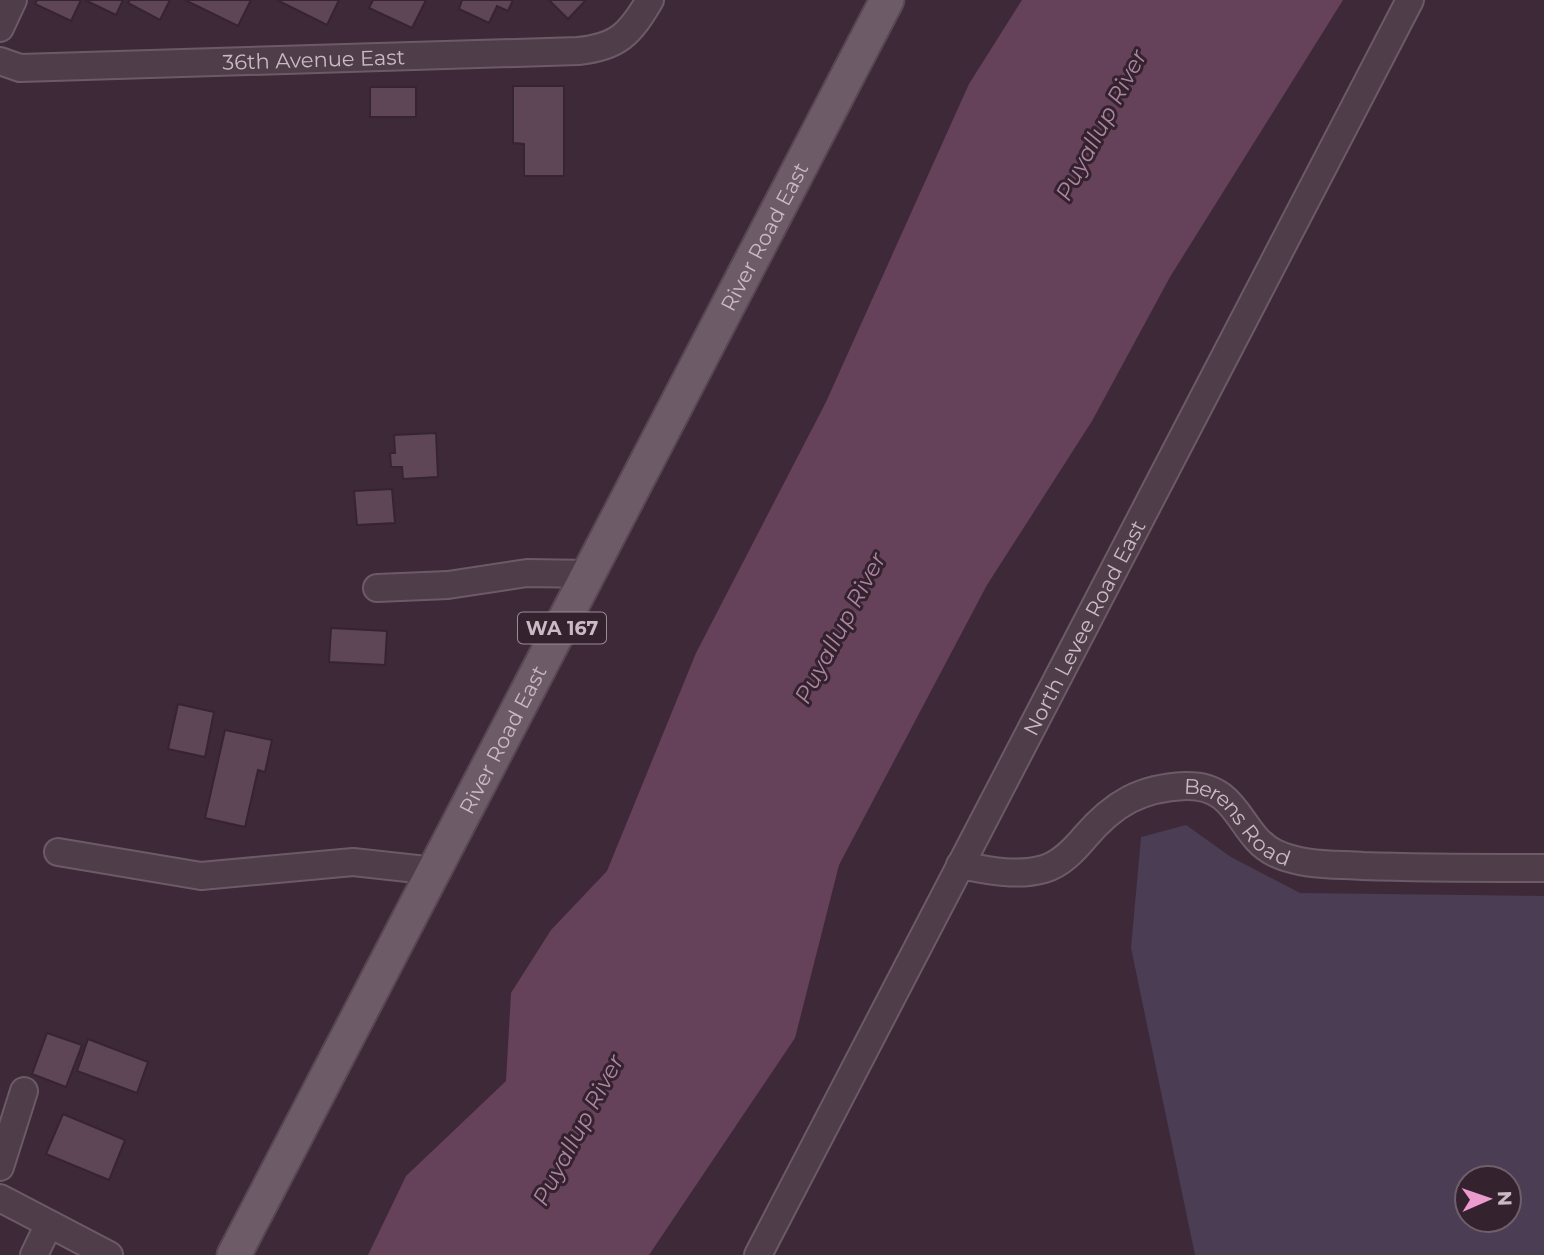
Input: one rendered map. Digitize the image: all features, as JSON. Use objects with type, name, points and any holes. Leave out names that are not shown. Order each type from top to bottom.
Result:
[{"type":"main road","name":"River Road East","points":[[234,1255],[887,0]]},
{"type":"street","points":[[0,28],[13,0]]},
{"type":"street","name":"36th Avenue East","points":[[0,61],[20,68],[578,51],[613,44],[625,34],[650,0]]},
{"type":"street","name":"North Levee Road East","points":[[758,1255],[1410,0]]},
{"type":"street","points":[[377,588],[448,585],[527,573],[590,574]]},
{"type":"street","name":"Berens Road","points":[[960,865],[998,873],[1044,869],[1073,852],[1085,836],[1129,799],[1144,791],[1188,786],[1225,798],[1236,807],[1258,840],[1272,851],[1313,863],[1544,868]]},
{"type":"street","points":[[58,852],[201,876],[353,862],[435,871]]},
{"type":"street","points":[[0,1167],[24,1091]]},
{"type":"street","points":[[0,1198],[109,1255]]},
{"type":"street","points":[[34,1255],[49,1224]]},
{"type":"shaded area","points":[[1186,825],[1231,857],[1300,893],[1544,896],[1544,1255],[1195,1255],[1131,948],[1141,837]]},
{"type":"water","name":"Puyallup River","points":[[1022,0],[1343,0],[1170,277],[1092,421],[987,585],[839,865],[795,1038],[649,1255],[368,1255],[406,1176],[506,1081],[511,993],[551,930],[607,871],[696,653],[826,402],[969,84]]},
{"type":"building","points":[[37,0],[81,0],[71,21],[35,4]]},
{"type":"building","points":[[85,0],[123,0],[116,15]]},
{"type":"building","points":[[130,0],[170,0],[160,20],[128,3]]},
{"type":"building","points":[[185,0],[251,0],[238,26]]},
{"type":"building","points":[[277,0],[339,0],[327,25]]},
{"type":"building","points":[[373,0],[426,0],[412,28],[369,8]]},
{"type":"building","points":[[462,0],[513,0],[508,11],[497,6],[489,23],[459,9]]},
{"type":"building","points":[[549,0],[586,0],[568,19]]},
{"type":"building","points":[[513,86],[564,86],[564,176],[524,176],[524,144],[513,143]]},
{"type":"building","points":[[370,87],[416,87],[416,117],[370,117]]},
{"type":"building","points":[[436,433],[438,477],[403,479],[402,467],[391,467],[390,453],[395,453],[394,435]]},
{"type":"building","points":[[392,489],[395,523],[357,525],[354,491]]},
{"type":"building","points":[[331,628],[387,631],[385,665],[329,662]]},
{"type":"building","points":[[178,704],[214,712],[205,757],[168,749]]},
{"type":"building","points":[[225,730],[272,740],[265,772],[258,770],[245,827],[205,818]]},
{"type":"building","points":[[47,1033],[82,1045],[66,1087],[32,1074]]},
{"type":"building","points":[[88,1039],[148,1062],[137,1093],[77,1071]]},
{"type":"building","points":[[63,1114],[125,1140],[109,1180],[46,1154]]}]
